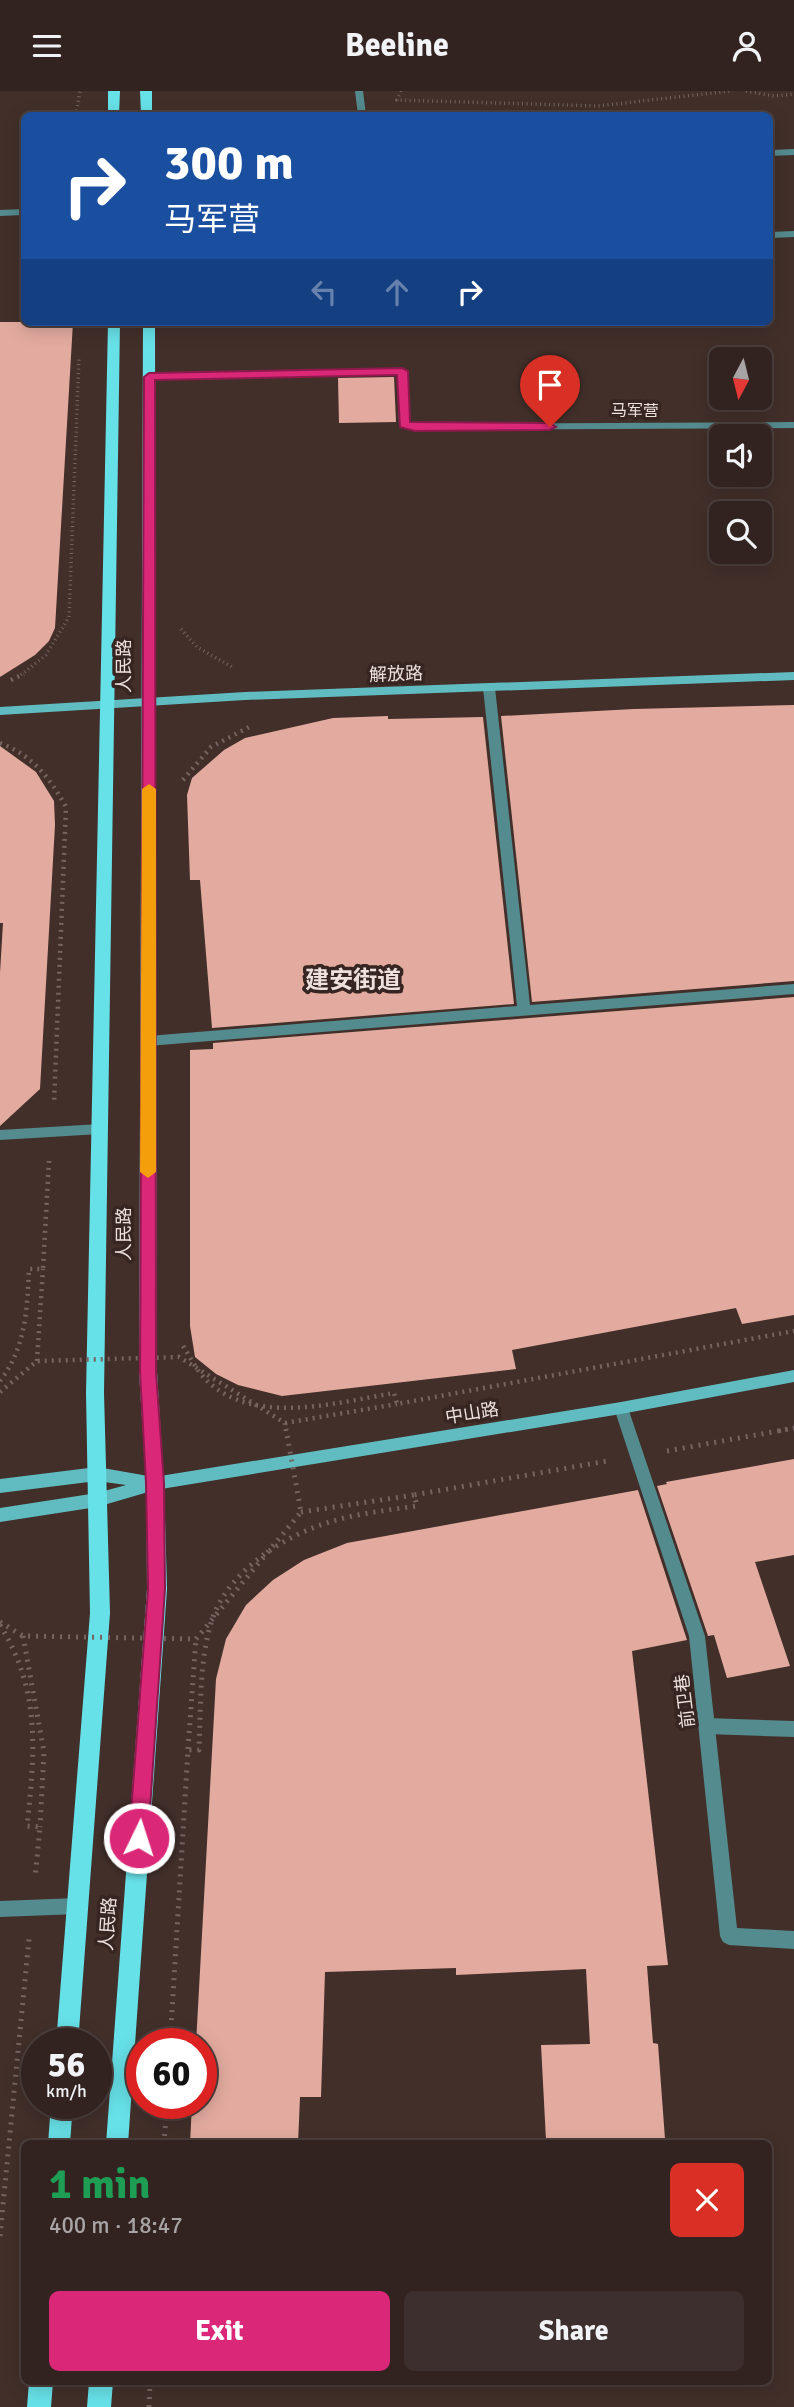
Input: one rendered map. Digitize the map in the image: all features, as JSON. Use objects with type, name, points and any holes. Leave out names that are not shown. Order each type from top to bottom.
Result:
[{"type":"main road","points":[[114,91],[114,112]]},
{"type":"main road","points":[[146,91],[147,112]]},
{"type":"main road","name":"人民路","points":[[68,2028],[100,1613],[95,1393],[114,326]]},
{"type":"main road","name":"人民路","points":[[117,2140],[157,1589],[155,1483],[148,1372],[149,326]]},
{"type":"main road","points":[[60,2140],[61,2119]]},
{"type":"main road","points":[[39,2407],[41,2385]]},
{"type":"main road","points":[[99,2407],[101,2385]]},
{"type":"street","points":[[359,91],[362,112]]},
{"type":"street","points":[[773,153],[794,152]]},
{"type":"street","points":[[0,212],[21,212]]},
{"type":"street","points":[[773,235],[794,234]]},
{"type":"street","name":"马军营","points":[[149,377],[402,371],[404,424],[415,427],[794,425]]},
{"type":"street","name":"解放路","points":[[0,711],[246,696],[794,676]]},
{"type":"street","points":[[489,688],[524,1011]]},
{"type":"street","points":[[148,1041],[794,989]]},
{"type":"street","points":[[0,1135],[100,1129]]},
{"type":"street","name":"中山路","points":[[0,1515],[97,1500],[155,1483],[621,1408],[794,1376]]},
{"type":"street","name":"前卫巷","points":[[621,1408],[696,1636],[729,1936],[794,1940]]},
{"type":"street","name":"中山路","points":[[0,1486],[97,1473],[155,1483]]},
{"type":"street","points":[[707,1726],[794,1729]]},
{"type":"street","points":[[0,1909],[78,1906]]},
{"type":"path","points":[[76,112],[80,91]]},
{"type":"path","points":[[401,91],[397,100],[598,106],[730,91]]},
{"type":"path","points":[[746,91],[774,96],[794,94]]},
{"type":"path","points":[[7,681],[43,660],[55,647],[69,617],[80,349]]},
{"type":"path","points":[[176,619],[185,636],[204,654],[241,669]]},
{"type":"path","points":[[180,788],[184,776],[211,747],[254,725]]},
{"type":"path","points":[[0,743],[28,758],[52,779],[66,807],[37,1361]]},
{"type":"path","points":[[0,1381],[20,1354],[29,1269],[43,1269]]},
{"type":"path","points":[[0,1392],[37,1361],[179,1357],[285,1423],[794,1331]]},
{"type":"path","points":[[182,1344],[190,1361],[206,1380],[222,1393],[246,1405],[280,1409],[394,1393],[397,1404]]},
{"type":"path","points":[[285,1423],[302,1512]]},
{"type":"path","points":[[171,2028],[196,1639],[302,1512],[794,1428]]},
{"type":"path","points":[[188,1750],[199,1750],[206,1650],[217,1607],[242,1572],[281,1544],[324,1523],[417,1506],[414,1495]]},
{"type":"path","points":[[0,1622],[23,1636],[196,1639]]},
{"type":"path","points":[[23,1636],[44,1752],[40,1827]]},
{"type":"path","points":[[164,2140],[166,2119]]},
{"type":"path","points":[[149,2407],[150,2385]]},
{"type":"building","points":[[0,322],[21,322],[21,326],[73,326],[55,628],[49,641],[35,655],[0,677]]},
{"type":"building","points":[[394,377],[396,422],[339,423],[338,378]]},
{"type":"building","points":[[794,705],[794,981],[532,1002],[501,716]]},
{"type":"building","points":[[388,716],[388,719],[483,717],[514,1004],[212,1028],[200,880],[190,880],[187,795],[192,778],[224,750],[245,738],[333,718]]},
{"type":"building","points":[[0,746],[36,772],[54,801],[55,825],[40,1089],[0,1126],[0,973],[3,923],[0,923]]},
{"type":"building","points":[[794,997],[794,1315],[742,1324],[736,1308],[512,1350],[516,1369],[282,1396],[238,1385],[216,1374],[195,1357],[190,1326],[190,1050],[213,1049],[213,1043]]},
{"type":"building","points":[[794,1459],[794,1555],[755,1562],[790,1666],[727,1678],[714,1635],[708,1636],[657,1486],[667,1484],[666,1482]]},
{"type":"building","points":[[638,1490],[687,1640],[632,1651],[668,1965],[647,1966],[653,2043],[658,2044],[665,2139],[546,2140],[541,2045],[590,2044],[586,1969],[456,1975],[456,1968],[325,1972],[321,2097],[300,2097],[298,2140],[190,2140],[191,2119],[217,2119],[217,2028],[197,2028],[216,1679],[226,1639],[246,1605],[273,1580],[304,1560],[347,1543]]},
{"type":"slow traffic","points":[[148,1172],[149,789]]},
{"type":"district","name":"建安街道","points":[[353,980]]},
{"type":"route","points":[[139,1838],[157,1589],[155,1483],[148,1372],[149,377],[402,371],[404,424],[415,427],[550,427]]}]
